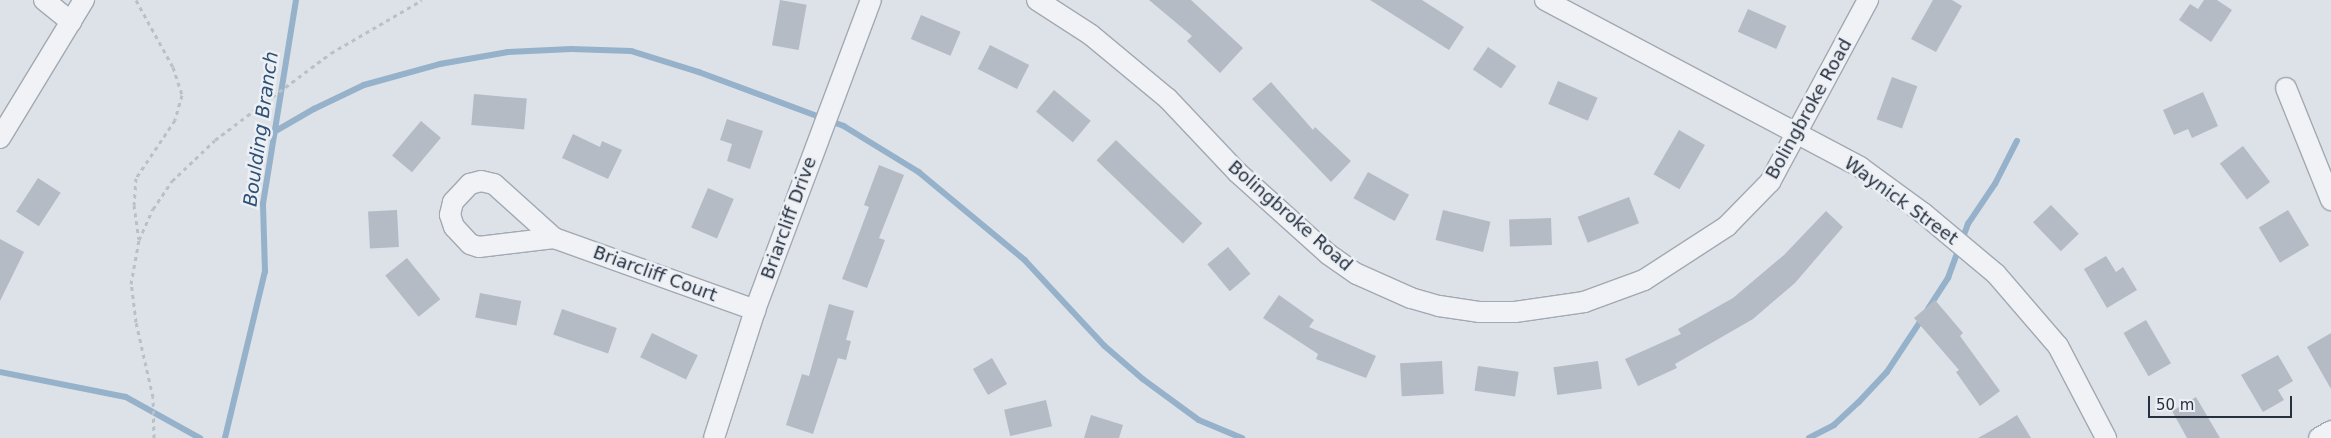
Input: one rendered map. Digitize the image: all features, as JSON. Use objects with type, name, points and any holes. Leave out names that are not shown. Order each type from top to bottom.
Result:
[{"type":"street","points":[[44,0],[71,22]]},
{"type":"street","points":[[0,138],[84,0]]},
{"type":"street","name":"Briarcliff Drive","points":[[714,438],[755,310],[871,0]]},
{"type":"street","name":"Bolingbroke Road","points":[[1037,0],[1091,35],[1168,99],[1237,172],[1328,254],[1383,287],[1440,306],[1478,312],[1515,312],[1584,302],[1644,280],[1727,226],[1770,182],[1868,0]]},
{"type":"street","name":"Waynick Street","points":[[1545,0],[1860,167],[1923,214],[1996,274],[2058,346],[2106,438]]},
{"type":"street","points":[[2286,88],[2331,200]]},
{"type":"street","name":"Briarcliff Court","points":[[554,238],[479,246],[470,244],[454,227],[450,215],[452,202],[470,184],[481,181],[494,184],[554,238],[755,310]]},
{"type":"street","points":[[2318,438],[2331,431]]},
{"type":"path","points":[[136,0],[173,67],[182,95],[176,120],[136,178],[134,204],[139,240]]},
{"type":"path","points":[[154,438],[153,397],[136,322],[132,284],[139,240],[153,209],[172,181],[216,140],[331,53],[422,0]]},
{"type":"building","points":[[780,0],[807,5],[799,50],[772,45]]},
{"type":"building","points":[[1149,0],[1191,0],[1243,48],[1220,73],[1187,41],[1192,36]]},
{"type":"building","points":[[1370,0],[1422,0],[1464,27],[1449,50]]},
{"type":"building","points":[[1933,0],[1952,0],[1962,6],[1936,52],[1911,39]]},
{"type":"building","points":[[2204,0],[2217,0],[2232,10],[2211,42],[2179,20],[2190,4],[2198,9]]},
{"type":"building","points":[[1748,9],[1786,26],[1776,49],[1738,32]]},
{"type":"building","points":[[921,15],[961,32],[950,56],[911,39]]},
{"type":"building","points":[[990,45],[1029,65],[1017,89],[978,69]]},
{"type":"building","points":[[1488,47],[1516,66],[1501,88],[1473,69]]},
{"type":"building","points":[[1892,77],[1917,86],[1902,129],[1877,119]]},
{"type":"building","points":[[1558,81],[1598,98],[1588,121],[1548,104]]},
{"type":"building","points":[[1271,82],[1313,130],[1315,127],[1351,161],[1331,182],[1252,99]]},
{"type":"building","points":[[1054,90],[1091,121],[1073,142],[1036,111]]},
{"type":"building","points":[[2203,92],[2218,126],[2192,138],[2188,129],[2174,135],[2163,110]]},
{"type":"building","points":[[474,94],[527,99],[524,130],[471,125]]},
{"type":"building","points":[[727,119],[763,131],[750,169],[727,161],[732,144],[720,140]]},
{"type":"building","points":[[421,121],[441,138],[412,172],[392,155]]},
{"type":"building","points":[[1679,130],[1705,145],[1679,189],[1654,174]]},
{"type":"building","points":[[573,134],[600,147],[602,141],[622,150],[608,179],[562,158]]},
{"type":"building","points":[[1116,140],[1202,223],[1183,244],[1097,160]]},
{"type":"building","points":[[2243,146],[2270,182],[2247,199],[2220,163]]},
{"type":"building","points":[[879,165],[904,175],[879,238],[885,240],[867,288],[842,279],[869,207],[864,205]]},
{"type":"building","points":[[1368,172],[1409,195],[1395,221],[1353,198]]},
{"type":"building","points":[[38,178],[61,193],[39,226],[16,212]]},
{"type":"building","points":[[708,188],[734,199],[717,239],[691,228]]},
{"type":"building","points":[[1629,197],[1639,223],[1588,243],[1578,217]]},
{"type":"building","points":[[2051,205],[2079,234],[2061,251],[2033,222]]},
{"type":"building","points":[[397,210],[399,247],[370,248],[368,212]]},
{"type":"building","points":[[1443,210],[1491,222],[1483,252],[1436,240]]},
{"type":"building","points":[[2288,210],[2309,245],[2280,263],[2259,228]]},
{"type":"building","points":[[1826,211],[1843,227],[1795,283],[1753,319],[1675,364],[1677,368],[1638,386],[1625,359],[1681,334],[1678,329],[1733,298],[1784,255]]},
{"type":"building","points":[[1551,218],[1552,245],[1510,246],[1509,219]]},
{"type":"building","points":[[0,239],[24,252],[0,301]]},
{"type":"building","points":[[1228,247],[1250,274],[1230,291],[1207,264]]},
{"type":"building","points":[[2106,256],[2116,272],[2123,267],[2137,290],[2107,308],[2084,269]]},
{"type":"building","points":[[407,258],[440,299],[419,317],[385,276]]},
{"type":"building","points":[[480,293],[521,301],[516,326],[475,318]]},
{"type":"building","points":[[1279,295],[1314,320],[1309,327],[1376,356],[1366,378],[1316,359],[1318,354],[1263,318]]},
{"type":"building","points":[[1935,300],[1963,333],[1960,336],[2000,391],[1980,406],[1956,372],[1959,370],[1914,318]]},
{"type":"building","points":[[829,304],[854,311],[846,340],[851,341],[846,360],[838,358],[813,434],[786,425],[802,374],[809,376]]},
{"type":"building","points":[[562,309],[617,328],[608,353],[553,335]]},
{"type":"building","points":[[2146,320],[2171,363],[2148,376],[2123,333]]},
{"type":"building","points":[[652,333],[698,355],[686,380],[640,357]]},
{"type":"building","points":[[2331,333],[2331,389],[2307,347]]},
{"type":"building","points":[[2278,355],[2293,381],[2278,390],[2284,400],[2263,412],[2241,375]]},
{"type":"building","points":[[992,358],[1007,384],[988,395],[973,369]]},
{"type":"building","points":[[1442,361],[1444,394],[1402,396],[1400,363]]},
{"type":"building","points":[[1598,361],[1602,389],[1557,395],[1553,367]]},
{"type":"building","points":[[1478,366],[1519,372],[1515,396],[1475,391]]},
{"type":"building","points":[[2196,397],[2220,438],[2187,438],[2172,411]]},
{"type":"building","points":[[1046,400],[1052,426],[1010,436],[1004,410]]},
{"type":"building","points":[[1091,415],[1123,425],[1119,438],[1084,438]]},
{"type":"building","points":[[2017,415],[2031,438],[1978,438],[2003,424]]},
{"type":"waterway","name":"Boulding Branch","points":[[225,438],[265,272],[263,204],[296,0]]},
{"type":"waterway","points":[[276,131],[314,109],[364,85],[440,64],[508,52],[571,49],[631,51],[699,72],[844,126],[919,172],[1025,260],[1105,346],[1143,379],[1199,420],[1242,438]]},
{"type":"waterway","points":[[1928,309],[1948,278],[1968,224],[1995,184],[2017,141]]},
{"type":"waterway","points":[[1809,438],[1834,425],[1858,403],[1887,372],[1922,319]]},
{"type":"waterway","points":[[0,372],[126,397],[200,438]]}]
